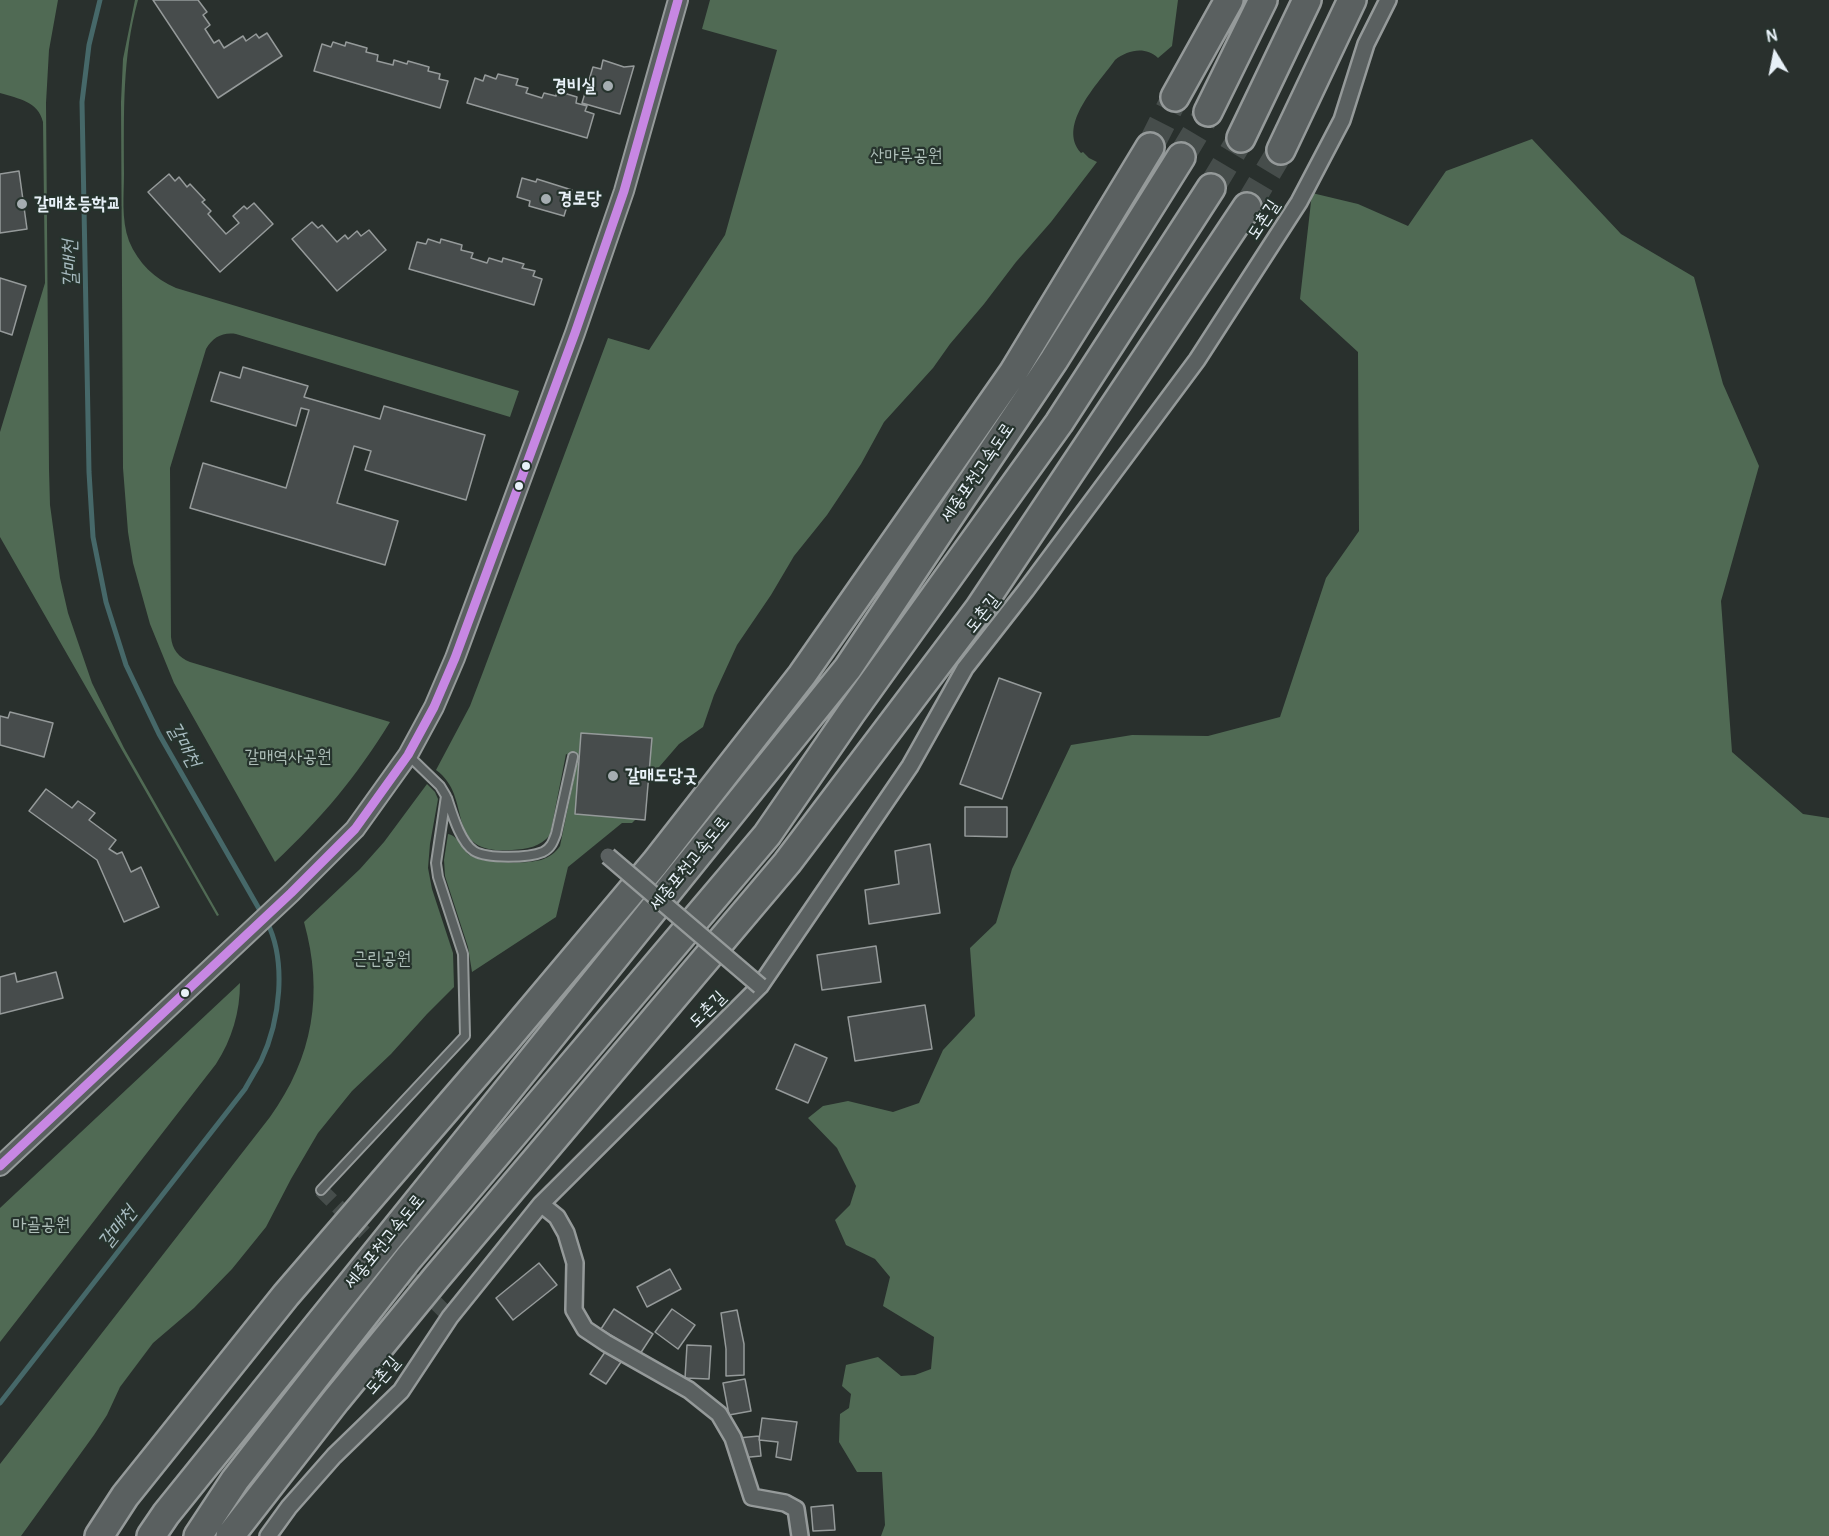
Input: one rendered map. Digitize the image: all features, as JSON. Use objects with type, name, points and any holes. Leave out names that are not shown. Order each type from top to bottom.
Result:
[{"type":"highway","points":[[1175,97],[1228,0]]},
{"type":"highway","points":[[1208,112],[1263,0]]},
{"type":"highway","points":[[1241,138],[1307,0]]},
{"type":"highway","points":[[1281,150],[1352,0]]},
{"type":"highway","points":[[99,1536],[125,1496],[286,1295],[648,872],[802,675],[1013,373],[1150,147]]},
{"type":"highway","name":"세종포천고속도로","points":[[151,1536],[181,1495],[848,668],[1054,360],[1181,157]]},
{"type":"highway","name":"세종포천고속도로","points":[[198,1536],[235,1480],[408,1259],[767,835],[1059,423],[1211,188]]},
{"type":"highway","points":[[230,1536],[336,1400],[436,1278],[787,863],[979,609],[1247,207]]},
{"type":"street","points":[[0,1166],[291,893],[355,829],[408,755],[435,707],[455,658],[575,333],[624,191],[678,0]]},
{"type":"street","name":"도촌길","points":[[268,1536],[289,1507],[334,1456],[401,1391],[450,1317],[541,1204],[760,986],[910,766],[965,668],[1197,360],[1299,202],[1342,120],[1366,44],[1388,0]]},
{"type":"street","points":[[608,856],[760,986]]},
{"type":"street","points":[[541,1204],[557,1217],[566,1233],[575,1263],[574,1310],[585,1329],[689,1390],[719,1414],[733,1438],[752,1497],[785,1503],[796,1509],[800,1536]]},
{"type":"lane","points":[[408,755],[440,786],[464,840],[474,851],[487,855],[508,856],[543,852],[552,845],[573,757]]},
{"type":"lane","points":[[321,1190],[465,1036],[462,954],[438,877],[436,863],[446,796]]},
{"type":"green space","points":[[0,0],[58,0],[49,50],[46,103],[49,469],[50,505],[60,578],[68,613],[92,683],[124,748],[219,915],[217,916],[0,537],[0,432],[45,283],[43,122],[37,109],[32,105],[0,93]]},
{"type":"green space","name":"갈매역사공원","points":[[135,0],[138,0],[129,43],[125,86],[124,216],[129,241],[137,256],[148,269],[161,280],[176,288],[519,391],[510,417],[236,334],[219,336],[206,349],[170,468],[171,637],[175,649],[190,662],[390,722],[365,761],[337,796],[308,830],[275,862],[174,683],[150,624],[133,563],[123,468],[121,102],[123,59]]},
{"type":"green space","name":"산마루공원","points":[[710,0],[1178,0],[1172,46],[1158,58],[1142,51],[1131,52],[1120,57],[1115,60],[1091,92],[1077,117],[1074,130],[1075,142],[1081,153],[1083,152],[1097,162],[933,368],[884,422],[861,464],[827,515],[794,556],[737,645],[714,695],[703,727],[679,744],[647,781],[644,811],[632,823],[622,823],[568,867],[556,917],[472,972],[468,947],[445,876],[444,860],[448,834],[455,838],[468,854],[478,859],[516,863],[547,858],[560,846],[577,764],[580,761],[566,754],[550,835],[533,847],[512,850],[490,849],[476,844],[467,834],[448,782],[436,770],[470,706],[608,338],[649,350],[725,235],[777,50],[702,29]]},
{"type":"green space","points":[[1532,139],[1621,234],[1694,277],[1723,384],[1759,466],[1721,601],[1732,752],[1803,814],[1829,818],[1829,1536],[881,1536],[885,1525],[882,1472],[857,1472],[839,1442],[840,1414],[849,1408],[851,1394],[842,1386],[846,1365],[878,1357],[901,1376],[915,1375],[931,1369],[934,1337],[883,1306],[890,1277],[875,1259],[846,1245],[835,1220],[850,1205],[856,1186],[837,1148],[808,1118],[823,1106],[848,1101],[893,1112],[919,1103],[943,1050],[975,1016],[970,948],[996,923],[1012,869],[1071,745],[1132,735],[1208,736],[1280,717],[1326,578],[1359,531],[1358,352],[1300,299],[1312,193],[1358,204],[1408,226],[1446,171]]},
{"type":"green space","name":"근린공원","points":[[427,784],[438,799],[428,868],[432,889],[453,953],[454,987],[391,1054],[352,1091],[318,1133],[266,1227],[232,1269],[194,1308],[153,1343],[120,1387],[107,1415],[94,1435],[21,1536],[0,1536],[0,1464],[270,1117],[285,1094],[305,1048],[311,1024],[313,974],[304,922],[360,869],[384,842]]},
{"type":"green space","name":"마골공원","points":[[240,983],[234,1025],[216,1064],[0,1342],[0,1208]]},
{"type":"building","points":[[153,0],[198,0],[207,12],[203,15],[210,25],[205,29],[214,43],[219,40],[224,48],[243,36],[246,41],[256,34],[259,38],[267,33],[282,56],[218,98]]},
{"type":"building","points":[[333,42],[345,46],[346,42],[367,48],[366,52],[378,55],[377,61],[393,65],[394,60],[407,64],[408,61],[429,67],[428,71],[440,74],[439,79],[448,81],[440,108],[314,71],[322,44],[331,47]]},
{"type":"building","name":"경비실","points":[[603,60],[624,67],[634,66],[620,114],[582,103],[593,67],[601,69]]},
{"type":"building","points":[[498,74],[518,79],[516,85],[528,88],[526,93],[542,98],[544,93],[556,96],[557,91],[577,97],[576,103],[587,106],[585,111],[594,114],[587,138],[467,103],[475,78],[483,81],[485,75],[496,79]]},
{"type":"building","points":[[19,171],[27,229],[0,233],[0,174]]},
{"type":"building","points":[[169,174],[175,181],[179,177],[187,187],[190,184],[205,200],[202,202],[211,211],[208,214],[226,234],[239,223],[233,216],[244,206],[247,209],[254,203],[273,224],[220,272],[148,192]]},
{"type":"building","name":"경로당","points":[[522,178],[536,182],[537,179],[572,190],[564,216],[529,206],[530,201],[517,197]]},
{"type":"building","points":[[312,222],[318,228],[322,225],[337,242],[345,235],[348,239],[357,231],[361,236],[369,230],[386,250],[337,291],[292,239]]},
{"type":"building","points":[[428,239],[440,243],[441,239],[462,245],[461,250],[473,253],[471,258],[487,263],[489,258],[502,262],[503,258],[524,264],[522,268],[535,271],[533,276],[542,279],[534,305],[409,269],[417,242],[426,244]]},
{"type":"building","points":[[0,278],[26,286],[12,335],[0,331]]},
{"type":"building","points":[[243,367],[308,386],[304,397],[380,419],[384,406],[485,435],[466,500],[365,470],[371,451],[354,446],[337,503],[398,521],[385,565],[190,508],[203,463],[286,488],[309,410],[301,408],[296,426],[211,401],[220,372],[240,378]]},
{"type":"building","points":[[999,678],[1041,693],[1002,799],[960,784]]},
{"type":"building","points":[[10,712],[53,723],[44,757],[0,745],[0,716],[8,718]]},
{"type":"building","name":"갈매도당굿","points":[[581,733],[652,738],[645,820],[575,814]]},
{"type":"building","points":[[46,789],[72,808],[78,801],[95,813],[89,820],[116,840],[109,849],[117,854],[122,852],[131,872],[141,867],[159,907],[124,922],[97,860],[29,811]]},
{"type":"building","points":[[965,807],[1007,807],[1007,837],[965,836]]},
{"type":"building","points":[[930,844],[940,913],[869,924],[865,890],[899,884],[895,851]]},
{"type":"building","points":[[876,946],[881,982],[822,990],[817,955]]},
{"type":"building","points":[[56,972],[63,998],[0,1014],[0,977],[15,973],[17,982]]},
{"type":"building","points":[[925,1005],[932,1049],[855,1061],[848,1017]]},
{"type":"building","points":[[795,1044],[827,1058],[808,1103],[776,1089]]},
{"type":"building","points":[[539,1263],[557,1285],[513,1320],[496,1298]]},
{"type":"building","points":[[670,1269],[681,1289],[647,1307],[637,1287]]},
{"type":"building","points":[[614,1309],[653,1334],[640,1354],[601,1329]]},
{"type":"building","points":[[672,1309],[695,1325],[678,1349],[655,1332]]},
{"type":"building","points":[[737,1310],[744,1344],[744,1375],[726,1376],[726,1349],[721,1313]]},
{"type":"building","points":[[687,1345],[711,1346],[709,1379],[685,1378]]},
{"type":"building","points":[[605,1352],[621,1362],[606,1384],[590,1374]]},
{"type":"building","points":[[745,1379],[751,1411],[729,1415],[723,1383]]},
{"type":"building","points":[[762,1418],[797,1422],[791,1460],[776,1457],[778,1442],[759,1440]]},
{"type":"building","points":[[759,1436],[761,1456],[739,1458],[738,1438]]},
{"type":"building","points":[[833,1505],[835,1530],[813,1531],[811,1507]]},
{"type":"waterway","name":"갈매천","points":[[100,0],[89,45],[82,102],[89,472],[93,537],[106,602],[126,665],[159,734],[262,914]]},
{"type":"waterway","name":"갈매천","points":[[0,1403],[245,1089],[261,1061],[273,1028],[279,992],[277,955],[267,922]]},
{"type":"tunnel","points":[[1150,147],[1175,97]]},
{"type":"tunnel","points":[[1181,157],[1208,112]]},
{"type":"tunnel","points":[[1211,188],[1241,138]]},
{"type":"tunnel","points":[[1247,207],[1281,150]]},
{"type":"tunnel","points":[[321,1190],[450,1317]]},
{"type":"transit line","points":[[0,1166],[291,893],[355,829],[408,755],[434,707],[455,658],[575,333],[624,191],[678,0]]},
{"type":"place","name":"경비실","points":[[608,86]]},
{"type":"place","name":"경로당","points":[[546,199]]},
{"type":"place","name":"갈매초등학교","points":[[22,204]]},
{"type":"place","name":"갈매도당굿","points":[[613,776]]}]
